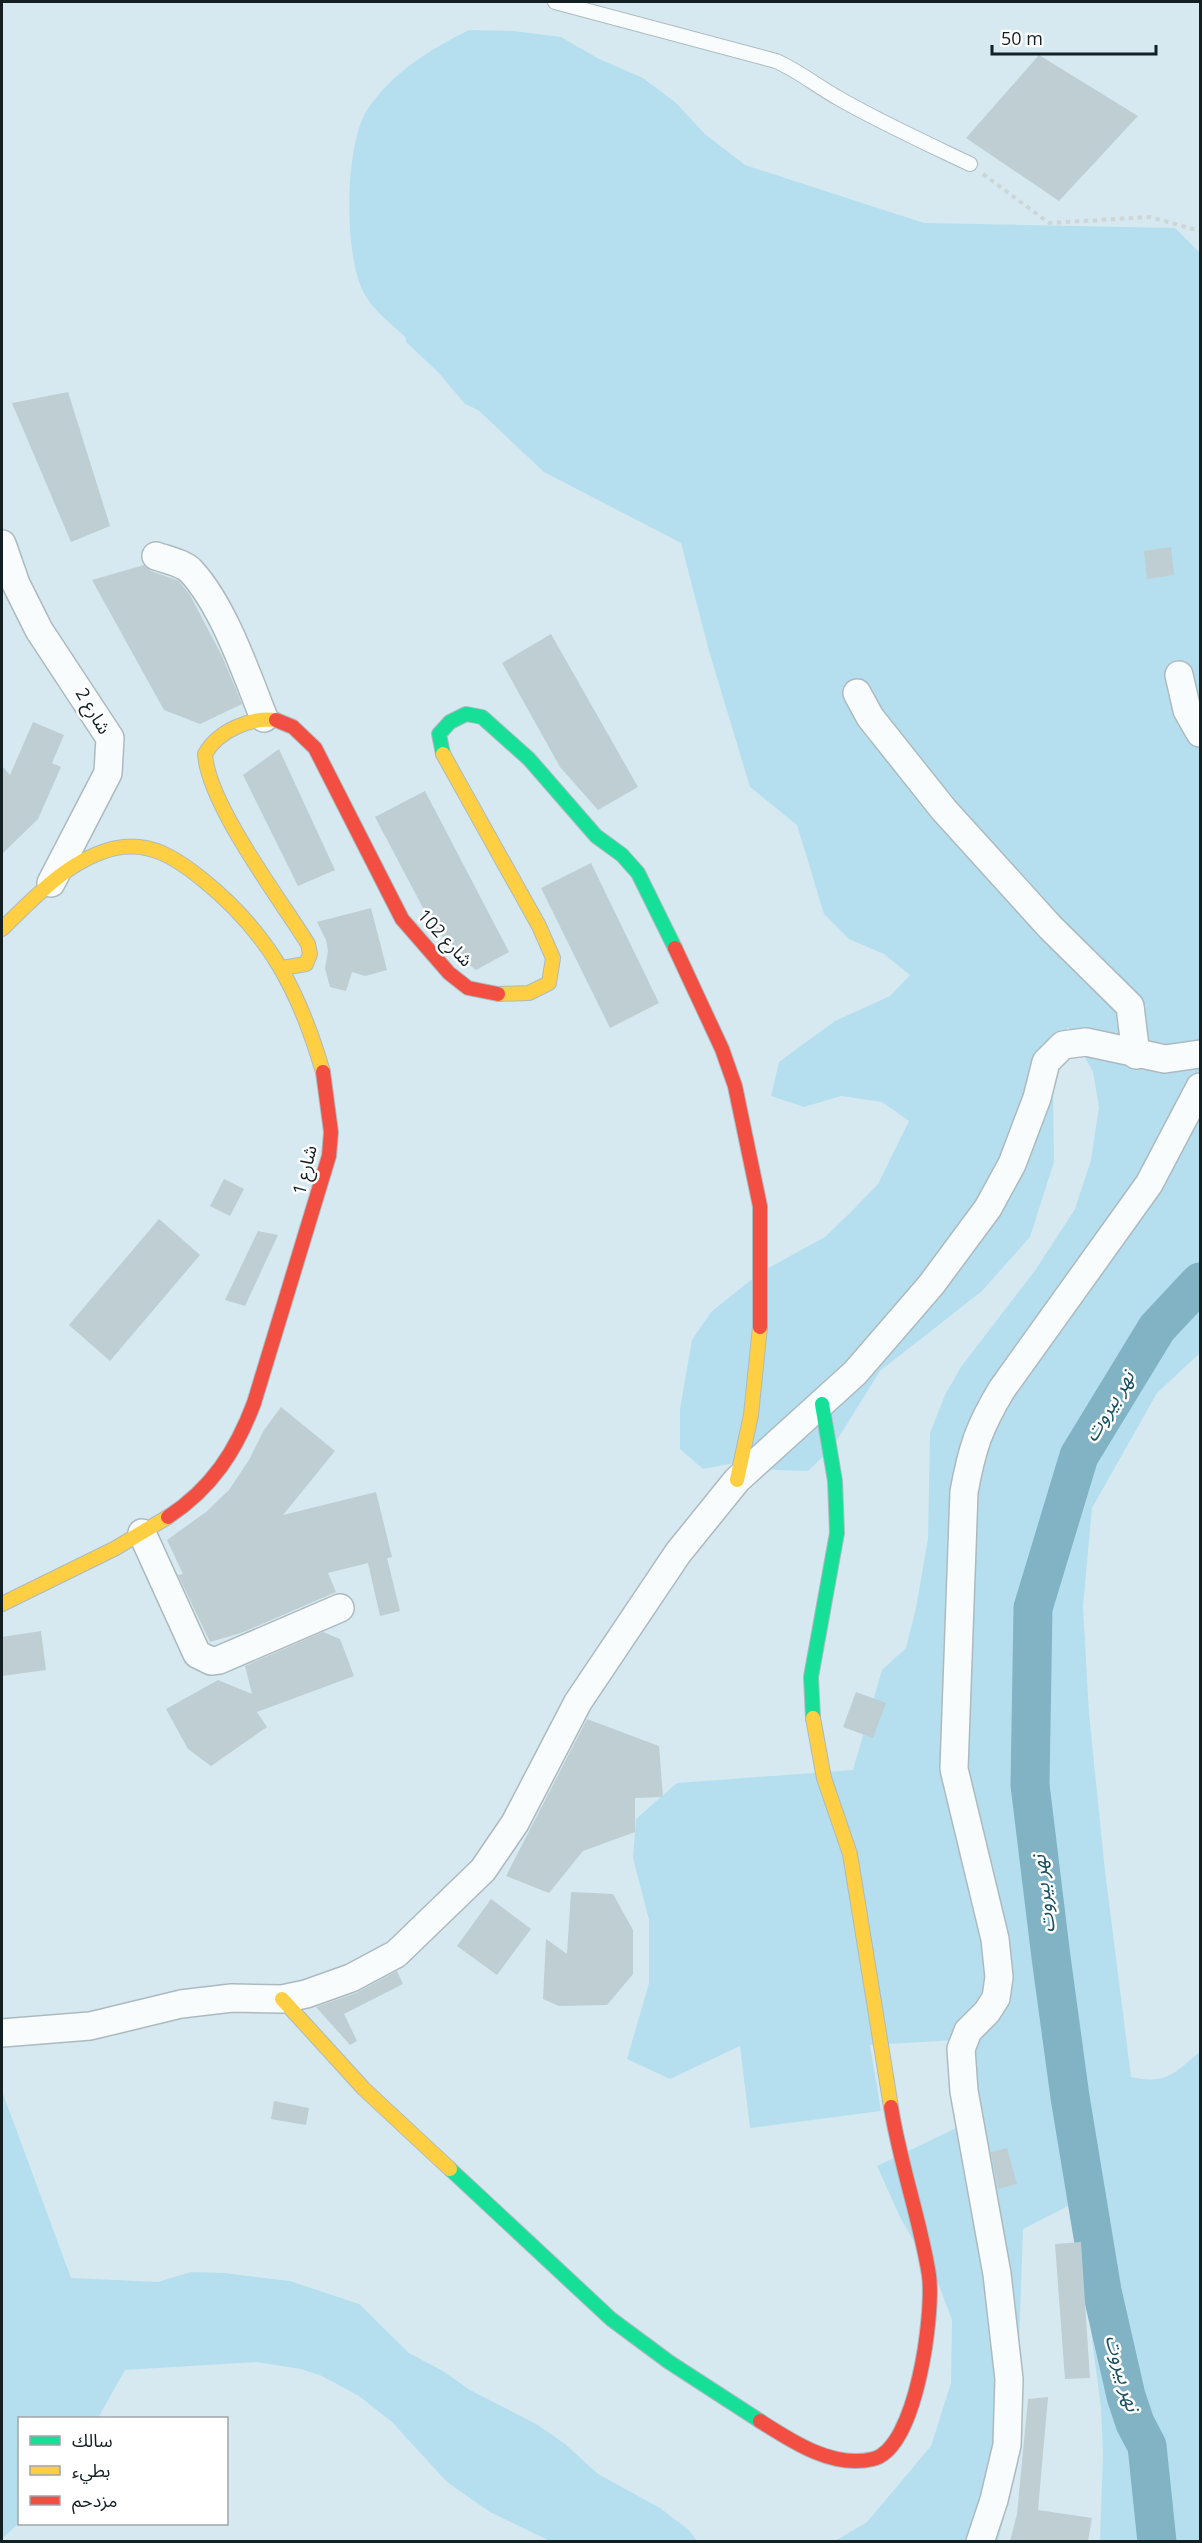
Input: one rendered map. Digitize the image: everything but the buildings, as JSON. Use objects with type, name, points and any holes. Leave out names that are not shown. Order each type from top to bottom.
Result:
[{"type":"street","name":"شارع 2","points":[[2,544],[16,584],[39,630],[110,738],[108,773],[51,883]]},
{"type":"street","points":[[156,556],[190,570],[210,600],[236,648],[264,718],[229,731],[210,746],[205,754],[204,762],[219,803],[308,944],[310,954],[306,964],[282,968]]},
{"type":"street","points":[[1179,675],[1187,711],[1200,733]]},
{"type":"street","points":[[857,693],[870,717],[944,810],[1050,927],[1130,1006],[1136,1055]]},
{"type":"street","name":"شارع 102","points":[[264,718],[286,722],[298,730],[315,748],[402,919],[449,973],[468,988],[506,996],[529,993],[549,983],[553,958],[539,926],[440,749],[439,734],[450,722],[466,714],[482,717],[529,759],[596,836],[622,855],[638,873],[665,925],[722,1049],[735,1086],[748,1138],[760,1206],[760,1347],[752,1415],[737,1480]]},
{"type":"street","name":"شارع 1","points":[[2,929],[51,883],[84,861],[114,849],[136,846],[168,855],[196,874],[236,907],[282,968],[315,1046],[324,1081],[331,1136],[325,1169],[295,1272],[245,1427],[214,1479],[189,1501],[142,1533],[2,1604]]},
{"type":"street","points":[[2,2033],[90,2026],[181,2004],[212,2000],[282,1999],[306,1994],[351,1978],[396,1954],[483,1870],[515,1823],[578,1702],[678,1553],[737,1480],[855,1373],[931,1285],[988,1208],[1012,1164],[1037,1098],[1046,1062],[1063,1045],[1086,1042],[1136,1055],[1166,1059],[1200,1054]]},
{"type":"street","points":[[980,2541],[994,2500],[1007,2445],[1009,2379],[998,2274],[964,2091],[961,2049],[968,2031],[987,2012],[996,1998],[999,1977],[995,1939],[954,1769],[964,1492],[970,1454],[981,1423],[1002,1389],[1149,1184],[1200,1087]]},
{"type":"street","points":[[282,1999],[364,2089],[611,2319],[669,2362],[804,2446],[834,2458],[856,2460],[875,2459],[888,2449],[902,2430],[918,2387],[929,2329],[929,2277],[894,2126],[850,1854],[824,1778],[813,1725],[811,1677],[832,1572],[837,1533],[835,1481],[822,1404]]},
{"type":"street","points":[[142,1533],[193,1644],[204,1659],[219,1660],[340,1608]]},
{"type":"lane","points":[[555,2],[776,61],[792,68],[823,90],[862,111],[970,164]]},
{"type":"path","points":[[970,164],[1050,223],[1150,217],[1200,231]]},
{"type":"shaded area","points":[[469,30],[514,31],[561,37],[599,59],[643,78],[675,102],[705,134],[745,165],[924,223],[1175,228],[1200,253],[1200,1353],[1157,1393],[1092,1508],[1083,1606],[1089,1714],[1105,1871],[1131,2077],[1162,2078],[1176,2071],[1200,2052],[1200,2541],[1100,2541],[1103,2455],[1101,2408],[1089,2316],[1082,2199],[1023,2229],[1015,2458],[1012,2486],[998,2541],[835,2541],[867,2522],[931,2446],[951,2383],[952,2320],[938,2283],[900,2217],[877,2166],[975,2119],[957,2040],[870,2045],[881,2111],[750,2128],[740,2046],[670,2079],[627,2059],[649,1983],[649,1920],[633,1858],[636,1819],[677,1783],[853,1770],[882,1670],[906,1648],[916,1608],[928,1539],[930,1433],[945,1395],[961,1367],[1036,1269],[1075,1209],[1091,1160],[1099,1107],[1093,1072],[1068,1027],[1048,1060],[1053,1095],[1054,1162],[1030,1237],[982,1291],[880,1371],[832,1448],[808,1471],[776,1470],[735,1463],[703,1469],[680,1449],[680,1409],[692,1340],[711,1312],[761,1272],[825,1237],[849,1214],[878,1184],[909,1121],[882,1102],[841,1096],[804,1107],[771,1096],[779,1062],[835,1021],[890,996],[910,975],[884,954],[849,939],[824,914],[797,825],[750,787],[709,651],[681,543],[544,472],[478,410],[465,404],[438,372],[406,342],[406,338],[378,312],[365,295],[358,278],[353,255],[349,200],[355,146],[361,123],[379,94],[402,72],[440,45]]},
{"type":"shaded area","points":[[2,2091],[71,2278],[158,2282],[191,2272],[224,2273],[290,2281],[359,2304],[409,2353],[443,2371],[470,2390],[538,2425],[565,2444],[598,2474],[660,2508],[689,2530],[697,2541],[550,2541],[490,2512],[447,2482],[392,2422],[359,2396],[322,2376],[301,2369],[256,2362],[125,2370],[99,2417],[18,2417],[18,2524],[2,2539]]},
{"type":"waterway","name":"نهر بيروت","points":[[1157,2542],[1147,2446],[1135,2423],[1126,2396],[1102,2291],[1070,2097],[1051,1957],[1030,1785],[1033,1608],[1079,1456],[1157,1328],[1200,1282]]},
{"type":"traffic: fast","points":[[443,754],[439,734],[450,722],[466,714],[482,717],[529,759],[596,836],[622,855],[638,873],[675,948]]},
{"type":"traffic: fast","points":[[813,1718],[811,1677],[837,1533],[835,1481],[822,1404]]},
{"type":"traffic: fast","points":[[450,2169],[611,2319],[669,2362],[760,2421]]},
{"type":"traffic: slow","points":[[276,720],[256,721],[236,727],[226,732],[205,754],[209,775],[232,824],[308,944],[310,954],[306,964],[282,968]]},
{"type":"traffic: slow","points":[[443,754],[539,926],[553,958],[549,983],[529,993],[498,994]]},
{"type":"traffic: slow","points":[[2,929],[68,870],[99,853],[128,846],[162,853],[192,871],[225,899],[246,920],[263,942],[292,989],[314,1042],[323,1072]]},
{"type":"traffic: slow","points":[[737,1480],[751,1415],[760,1327]]},
{"type":"traffic: slow","points":[[2,1604],[114,1549],[168,1517]]},
{"type":"traffic: slow","points":[[813,1718],[824,1778],[850,1854],[891,2107]]},
{"type":"traffic: slow","points":[[282,1999],[364,2089],[450,2169]]},
{"type":"traffic: jam","points":[[276,720],[293,727],[315,748],[402,919],[449,973],[468,988],[498,994]]},
{"type":"traffic: jam","points":[[675,948],[722,1049],[735,1086],[760,1206],[760,1327]]},
{"type":"traffic: jam","points":[[168,1517],[197,1494],[221,1467],[239,1437],[254,1403],[329,1156],[331,1132],[323,1072]]},
{"type":"traffic: jam","points":[[760,2421],[813,2451],[843,2460],[873,2459],[888,2449],[901,2431],[919,2377],[929,2318],[930,2293],[921,2233],[899,2149],[891,2107]]}]
